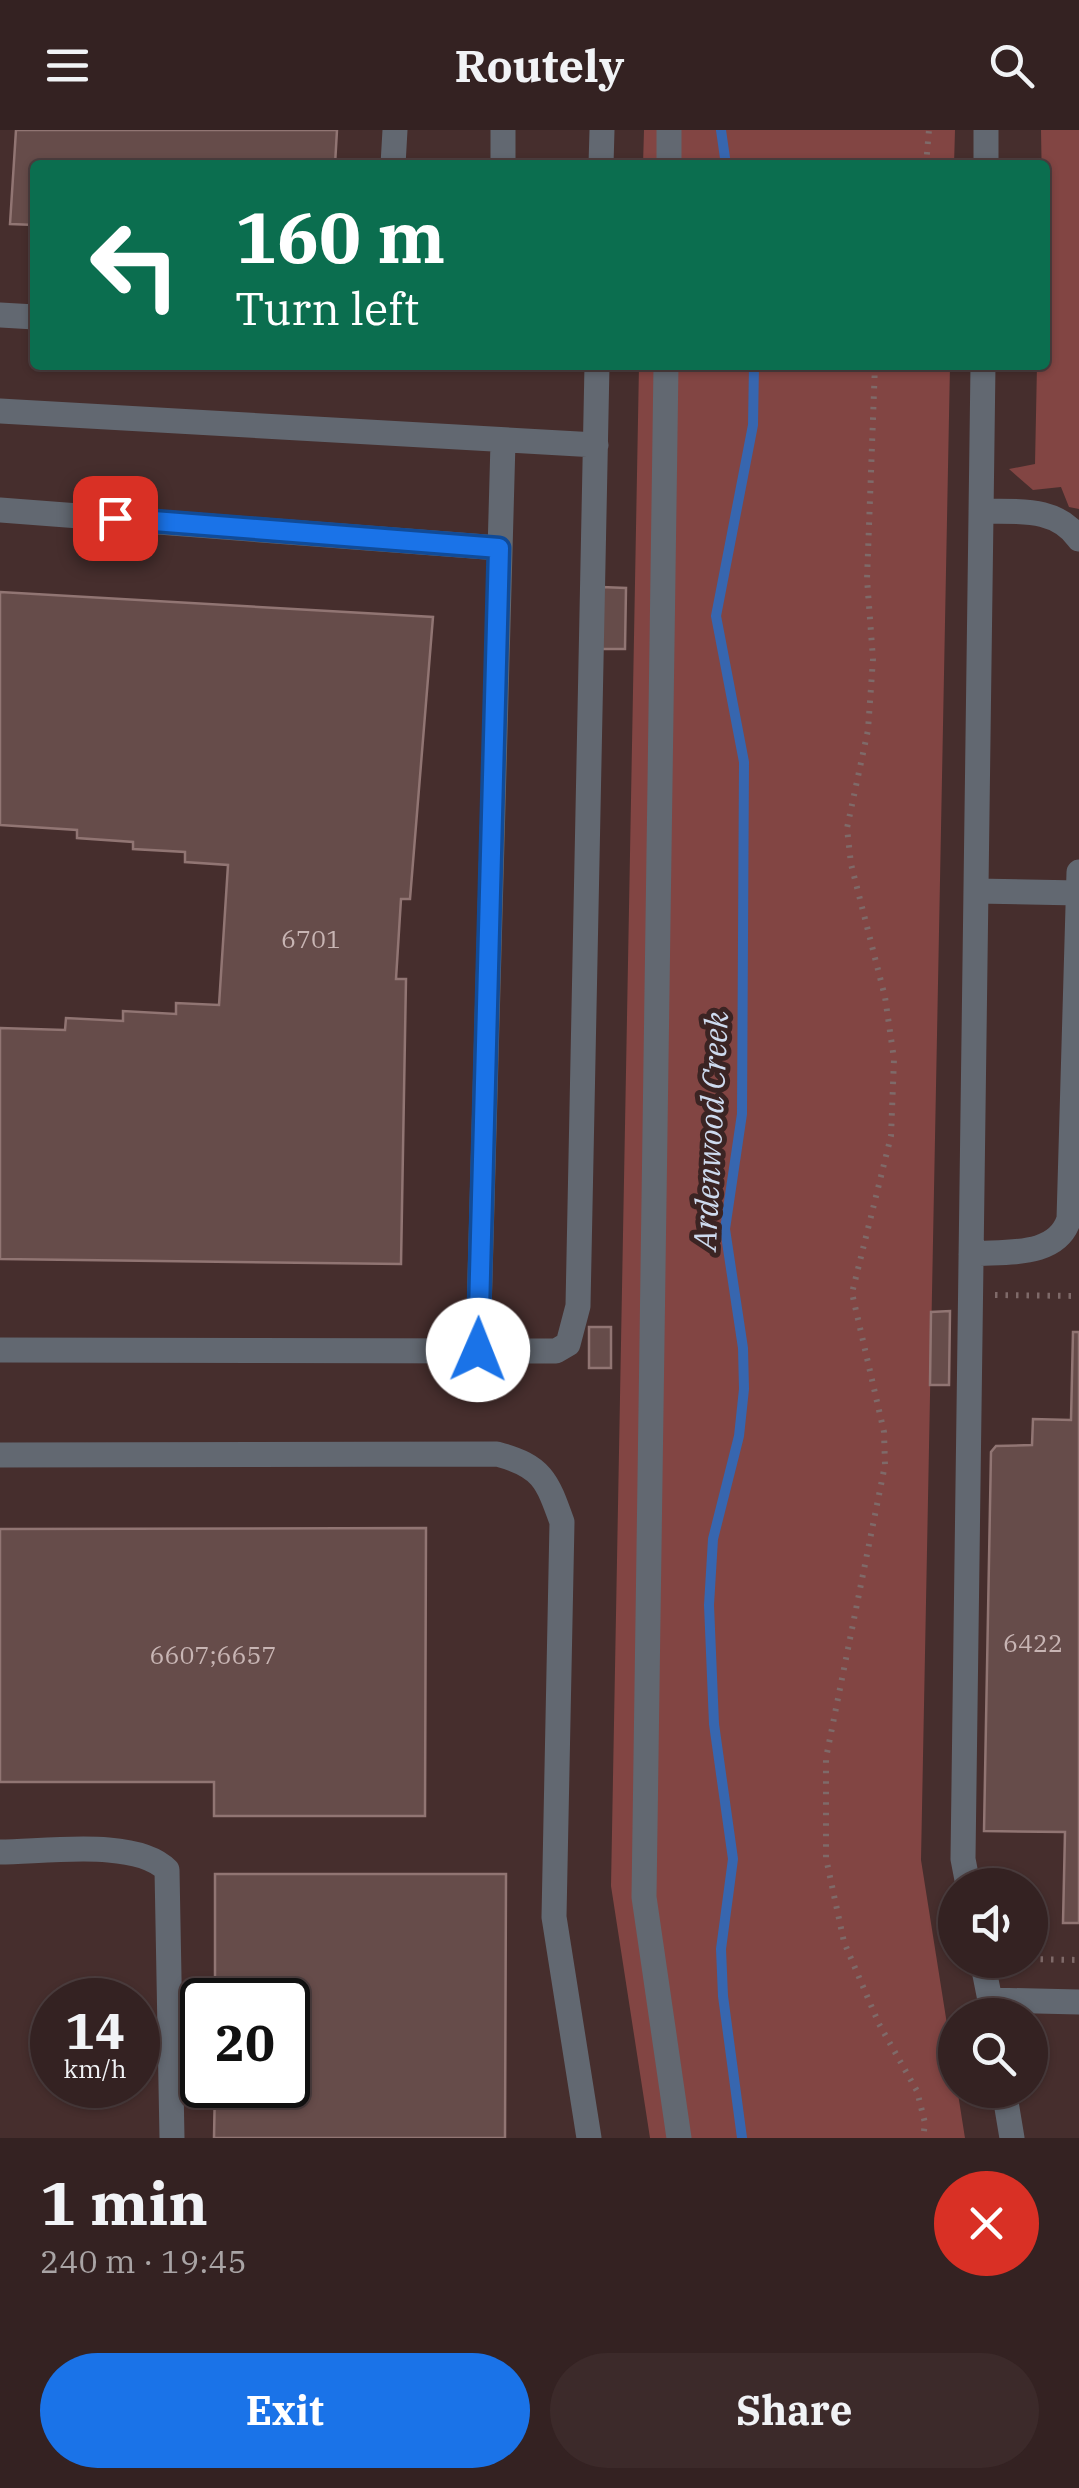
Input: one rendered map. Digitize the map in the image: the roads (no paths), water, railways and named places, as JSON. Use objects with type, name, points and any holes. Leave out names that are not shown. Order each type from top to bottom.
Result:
[{"type":"lane","points":[[393,160],[395,130]]},
{"type":"lane","points":[[503,130],[503,160]]},
{"type":"lane","points":[[601,160],[602,130]]},
{"type":"lane","points":[[669,130],[669,160]]},
{"type":"lane","points":[[986,130],[986,160]]},
{"type":"lane","points":[[0,315],[30,317]]},
{"type":"lane","points":[[0,1350],[556,1351],[568,1344],[577,1322],[597,370]]},
{"type":"lane","points":[[666,370],[644,1897],[680,2138]]},
{"type":"lane","points":[[965,1868],[983,370]]},
{"type":"lane","points":[[0,411],[504,442],[596,444]]},
{"type":"lane","points":[[478,1350],[504,442]]},
{"type":"lane","points":[[0,510],[499,548]]},
{"type":"lane","points":[[981,511],[1040,512],[1070,526],[1079,539]]},
{"type":"lane","points":[[971,1254],[1047,1247],[1061,1238],[1070,1219],[1079,872]]},
{"type":"lane","points":[[976,891],[1078,894]]},
{"type":"lane","points":[[0,1454],[497,1454],[524,1461],[548,1482],[562,1522],[554,1917],[589,2138]]},
{"type":"lane","points":[[0,1852],[118,1851],[154,1857],[167,1870],[172,2138]]},
{"type":"lane","points":[[1048,2004],[1079,2002]]},
{"type":"lane","points":[[1007,2108],[1012,2138]]},
{"type":"waterway","name":"Ardenwood Creek","points":[[721,130],[725,160]]},
{"type":"waterway","name":"Ardenwood Creek","points":[[742,2138],[723,1996],[721,1949],[733,1859],[714,1724],[709,1605],[713,1539],[739,1436],[744,1389],[743,1348],[725,1229],[742,1114],[744,762],[716,616],[753,425],[754,370]]}]
